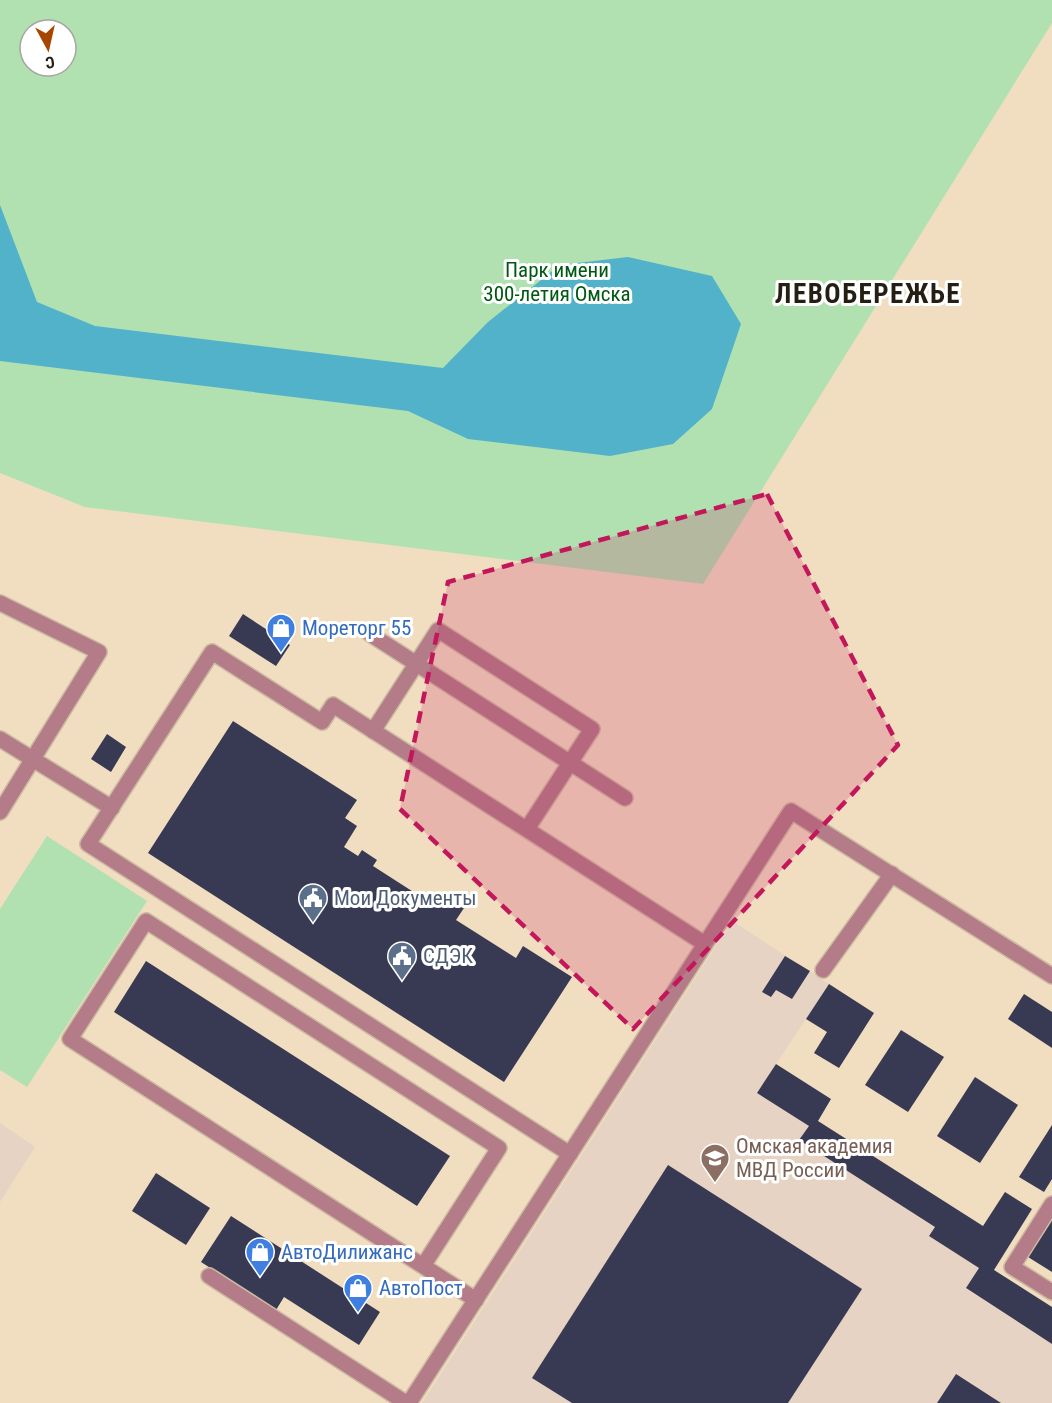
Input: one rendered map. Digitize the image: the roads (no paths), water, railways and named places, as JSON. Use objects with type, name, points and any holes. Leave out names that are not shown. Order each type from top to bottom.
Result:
[{"type":"lane","points":[[0,603],[99,652],[0,812]]},
{"type":"lane","points":[[373,731],[438,630],[448,636],[592,729],[527,829]]},
{"type":"lane","points":[[370,634],[625,798]]},
{"type":"lane","points":[[570,1154],[88,844],[212,652],[322,722],[333,705],[705,944]]},
{"type":"lane","points":[[0,739],[112,808]]},
{"type":"lane","points":[[209,1276],[407,1403],[476,1300],[791,811],[1052,976]]},
{"type":"lane","points":[[823,970],[892,874]]},
{"type":"lane","points":[[423,1266],[499,1148],[146,921],[70,1039],[423,1266],[476,1300]]},
{"type":"lane","points":[[1052,1204],[1012,1266],[1052,1292]]},
{"type":"water","points":[[0,205],[37,302],[95,326],[443,368],[488,322],[560,265],[628,257],[712,276],[741,324],[712,409],[673,444],[610,456],[468,439],[408,411],[0,361]]},
{"type":"place","name":"Мореторг 55","points":[[281,654]]},
{"type":"place","name":"Мои Документы","points":[[313,924]]},
{"type":"place","name":"СДЭК","points":[[402,982]]},
{"type":"place","name":"Омская академия МВД России","points":[[715,1184]]},
{"type":"place","name":"АвтоДилижанс","points":[[260,1278]]},
{"type":"place","name":"АвтоПост","points":[[358,1314]]},
{"type":"district","name":"ЛЕВОБЕРЕЖЬЕ","points":[[868,294]]},
{"type":"park label","name":"Парк имени 300-летия Омска","points":[[557,282]]}]
